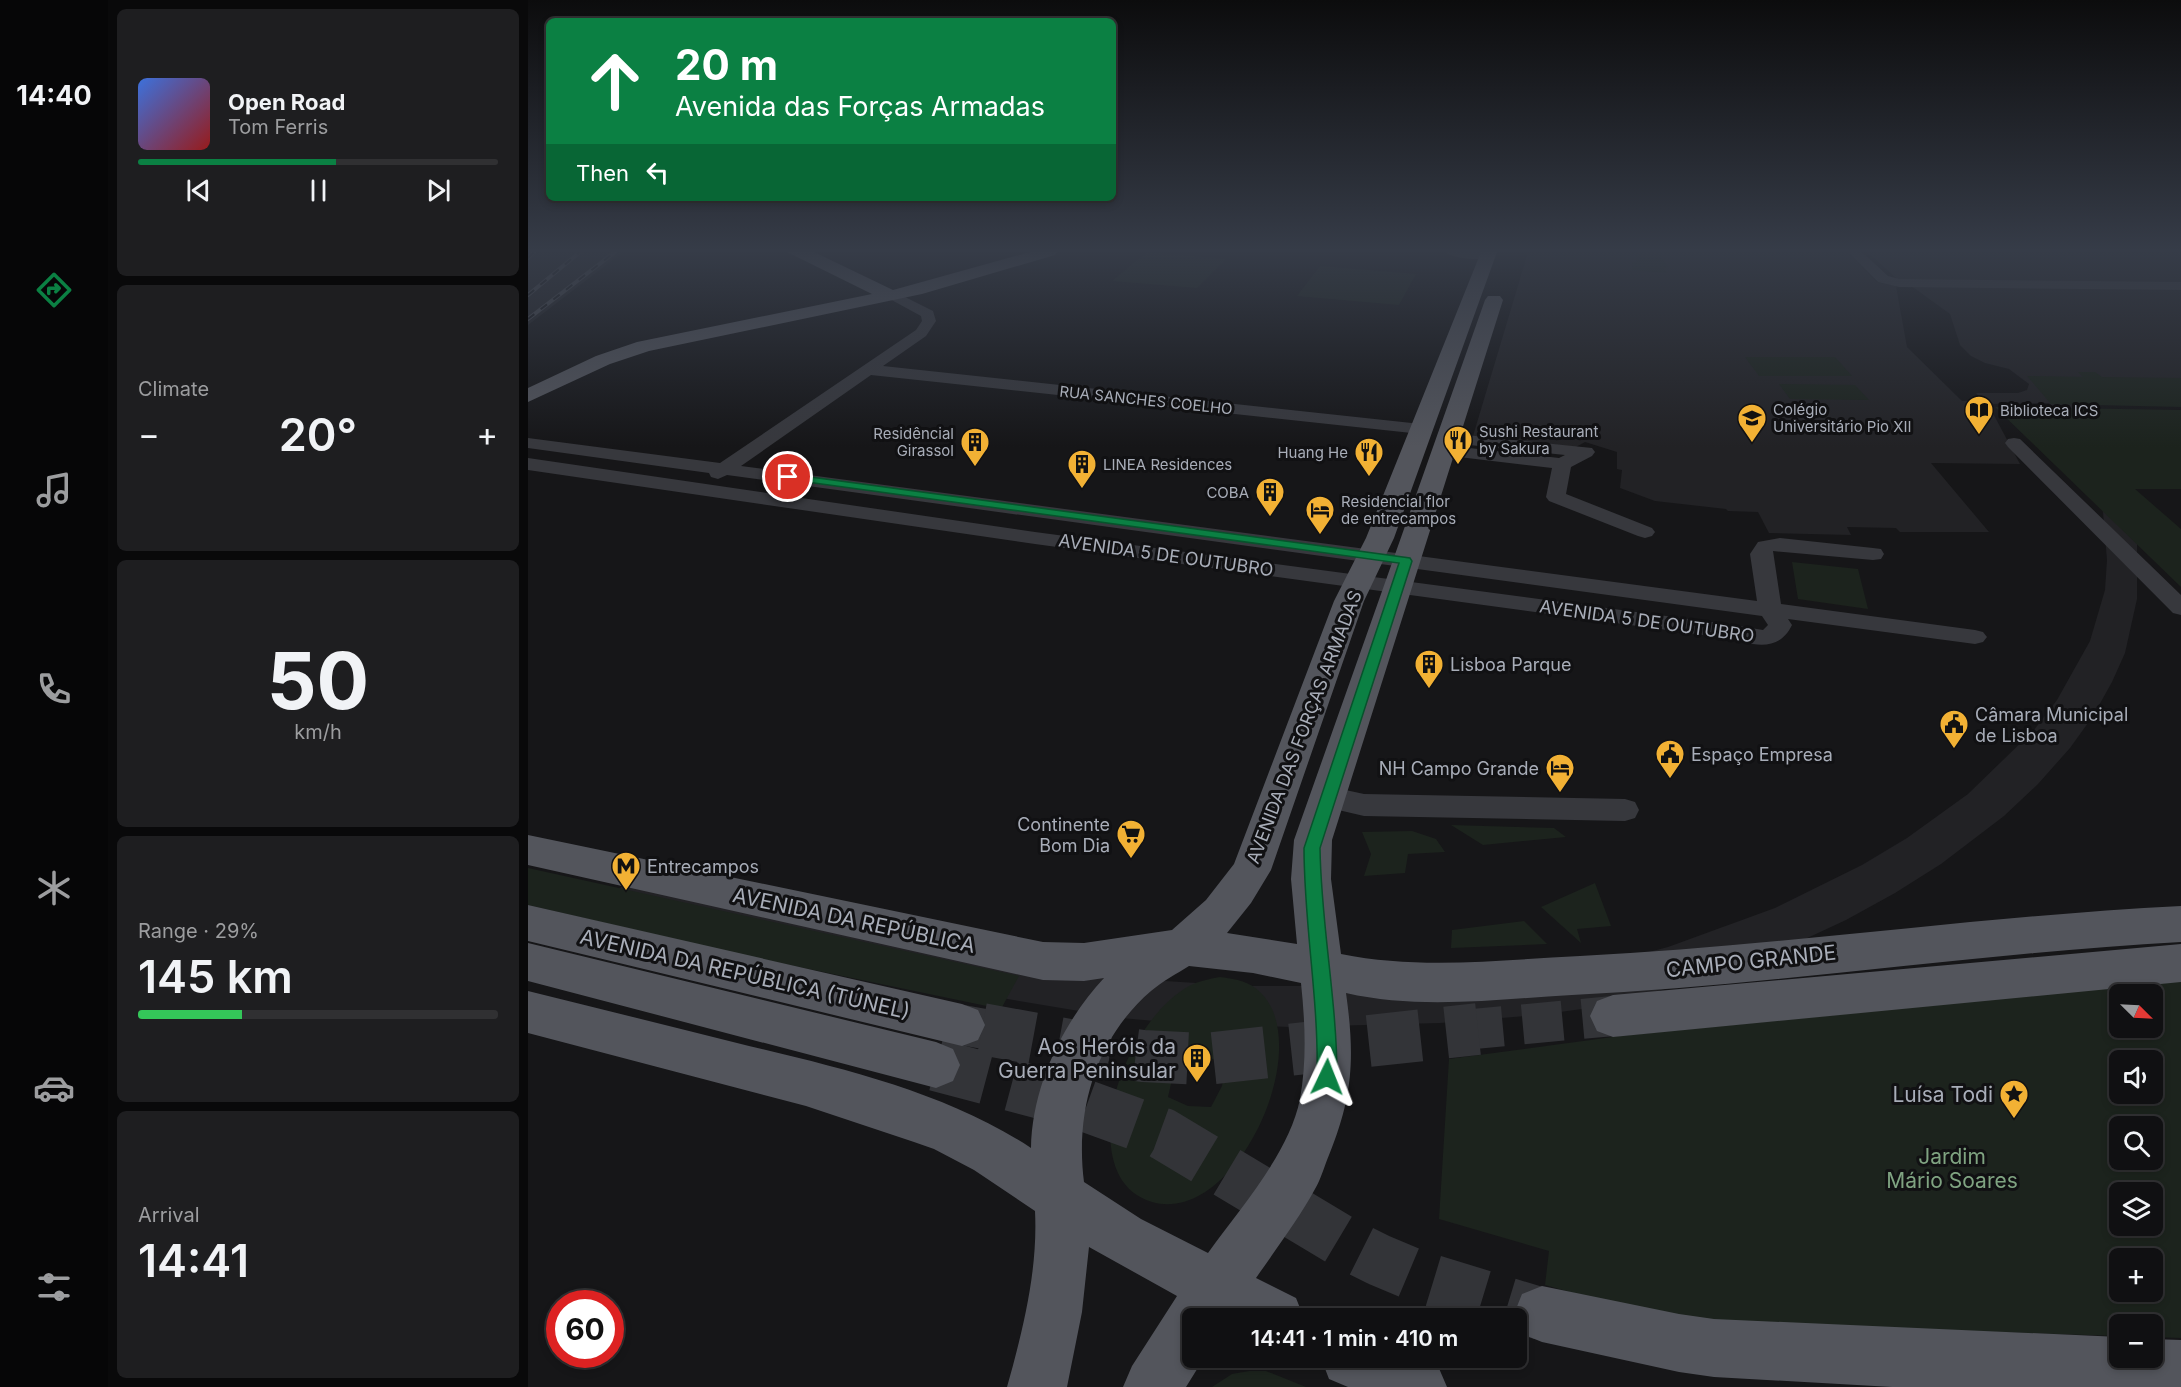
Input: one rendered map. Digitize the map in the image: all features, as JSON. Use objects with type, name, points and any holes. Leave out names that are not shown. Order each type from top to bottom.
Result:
[{"type":"main road","points":[[528,379],[580,355],[632,338],[745,317]]},
{"type":"main road","points":[[528,396],[603,360],[644,346],[771,317]]},
{"type":"main road","name":"AVENIDA DAS FORÇAS ARMADAS","points":[[1037,1387],[1054,1312],[1060,1272],[1061,1198],[1056,1164],[1058,1122],[1069,1075],[1098,1021],[1123,989],[1137,976],[1182,947],[1228,903],[1251,870],[1348,601],[1365,569],[1468,317]]},
{"type":"main road","points":[[1203,1308],[1296,1171],[1318,1122],[1324,1099],[1328,1058],[1322,970],[1310,862],[1313,840],[1444,444],[1478,317]]},
{"type":"main road","name":"AVENIDA DA REPÚBLICA","points":[[528,850],[1043,960],[1084,962],[1108,960],[1182,947],[1253,954],[1322,970]]},
{"type":"main road","name":"AVENIDA DA REPÚBLICA (TÚNEL)","points":[[528,923],[962,1025]]},
{"type":"main road","name":"CAMPO GRANDE","points":[[1322,970],[1379,981],[1415,983],[1629,973],[2084,929],[2181,924]]},
{"type":"main road","name":"AVENIDA DA REPÚBLICA (TÚNEL)","points":[[528,962],[936,1065]]},
{"type":"main road","points":[[1613,1016],[2181,963]]},
{"type":"main road","points":[[528,1012],[806,1083],[914,1117],[947,1130],[992,1152],[1122,1238],[1200,1308]]},
{"type":"main road","points":[[1542,1314],[1679,1343],[1714,1348],[1914,1359],[2181,1369]]},
{"type":"main road","points":[[1153,1387],[1182,1341]]},
{"type":"main road","points":[[1373,1368],[1417,1387]]},
{"type":"street","points":[[696,488],[921,333],[929,321],[928,317]]},
{"type":"street","name":"RUA SANCHES COELHO","points":[[870,370],[1421,429]]},
{"type":"street","name":"AVENIDA 5 DE OUTUBRO","points":[[528,443],[724,469],[1365,569]]},
{"type":"street","points":[[2014,443],[2181,608]]},
{"type":"street","points":[[1444,444],[1586,452],[1562,464],[1444,444]]},
{"type":"street","name":"AVENIDA 5 DE OUTUBRO","points":[[528,464],[1035,538],[1770,610],[1975,637]]},
{"type":"street","points":[[1562,464],[1556,497],[1645,532]]},
{"type":"street","points":[[1770,610],[1766,597],[1761,554],[1765,546],[1780,544],[1873,554]]},
{"type":"street","points":[[1328,797],[1364,805],[1625,810]]},
{"type":"shaded area","points":[[528,317],[539,317],[528,325]]},
{"type":"shaded area","points":[[1509,317],[1902,317],[1907,347],[1962,401],[1983,401],[1976,393],[2018,393],[2027,390],[2029,384],[2009,369],[1985,363],[1971,356],[1960,345],[1951,317],[2181,317],[2181,402],[2071,403],[2088,424],[2137,544],[2137,599],[2125,653],[2093,716],[2070,748],[2038,784],[2004,816],[1941,864],[1895,893],[1803,940],[1690,982],[1582,1009],[1440,1023],[1290,1027],[1178,1023],[1121,1018],[978,994],[597,912],[628,880],[1134,979],[1243,986],[1360,986],[1607,963],[1668,947],[1775,908],[1862,865],[1907,838],[1968,794],[2034,730],[2057,700],[2090,641],[2105,590],[2107,560],[2103,512],[2064,422],[2049,403],[1988,404],[2020,464],[1931,463],[1989,532],[1900,532],[1896,528],[1847,527],[1851,535],[1769,533],[1758,512],[1728,511],[1655,501],[1620,488],[1622,470],[1617,469],[1617,452],[1585,442],[1576,447],[1473,436]]},
{"type":"green space","points":[[1745,357],[1835,357],[1852,376],[1759,376]]},
{"type":"green space","points":[[2078,372],[2095,372],[2102,377],[2181,378],[2181,407],[2051,404],[2027,376],[2083,377]]},
{"type":"green space","points":[[1779,384],[1855,385],[1869,400],[1790,399]]},
{"type":"green space","points":[[1995,407],[2181,410],[2181,489],[2135,489],[2181,529],[2181,587]]},
{"type":"green space","points":[[1792,562],[1858,569],[1868,609],[1798,599]]},
{"type":"green space","points":[[1451,825],[1554,828],[1566,837],[1483,845]]},
{"type":"green space","points":[[1412,831],[1436,839],[1445,852],[1408,854],[1405,873],[1364,876],[1371,854],[1362,832]]},
{"type":"green space","points":[[528,868],[1019,976],[1001,1009],[751,957],[528,905]]},
{"type":"green space","points":[[1595,883],[1611,926],[1577,929],[1581,943],[1541,907]]},
{"type":"green space","points":[[1524,921],[1547,944],[1451,948],[1452,930]]},
{"type":"green space","points":[[1220,977],[1252,986],[1261,993],[1276,1019],[1279,1052],[1273,1090],[1259,1127],[1238,1161],[1212,1187],[1183,1202],[1152,1202],[1134,1193],[1121,1179],[1114,1161],[1110,1142],[1111,1121],[1119,1080],[1137,1041],[1160,1010],[1189,986]],"holes":[[[1184,1055],[1206,1056],[1226,1065],[1222,1086],[1211,1107],[1188,1106],[1168,1097],[1173,1075]]]},
{"type":"green space","name":"Jardim Mário Soares","points":[[2181,981],[2181,1338],[2163,1337],[2163,1314],[2109,1314],[2109,1336],[1753,1324],[1687,1317],[1609,1303],[1545,1285],[1549,1251],[1439,1219],[1449,1059],[1620,1036],[2109,988],[2109,1038],[2163,1038],[2163,984],[2150,984]]},
{"type":"green space","points":[[1266,1371],[1306,1387],[1212,1387],[1232,1374]]},
{"type":"tunnel","points":[[1463,1030],[1613,1016]]},
{"type":"tunnel","points":[[962,1025],[990,1030]]},
{"type":"tunnel","points":[[982,1029],[1096,1050],[1143,1056],[1205,1059],[1478,1029]]},
{"type":"tunnel","points":[[936,1065],[1075,1102],[1163,1134],[1345,1243],[1379,1260],[1417,1276],[1542,1314]]},
{"type":"place","name":"Biblioteca ICS","points":[[1979,436]]},
{"type":"place","name":"Colégio Universitário Pio XII","points":[[1752,444]]},
{"type":"place","name":"Sushi Restaurant by Sakura","points":[[1458,466]]},
{"type":"place","name":"Residêncial Girassol","points":[[975,468]]},
{"type":"place","name":"Huang He","points":[[1369,478]]},
{"type":"place","name":"LINEA Residences","points":[[1082,490]]},
{"type":"place","name":"COBA","points":[[1270,518]]},
{"type":"place","name":"Residencial flor de entrecampos","points":[[1320,536]]},
{"type":"place","name":"Lisboa Parque","points":[[1429,690]]},
{"type":"place","name":"Câmara Municipal de Lisboa","points":[[1954,750]]},
{"type":"place","name":"Espaço Empresa","points":[[1670,780]]},
{"type":"place","name":"NH Campo Grande","points":[[1560,794]]},
{"type":"place","name":"Continente Bom Dia","points":[[1131,860]]},
{"type":"place","name":"Entrecampos","points":[[626,892]]},
{"type":"place","name":"Aos Heróis da Guerra Peninsular","points":[[1197,1084]]},
{"type":"place","name":"Luísa Todi","points":[[2014,1120]]},
{"type":"route","points":[[788,477],[1406,561],[1313,840],[1310,862],[1328,1028],[1327,1077]]}]
